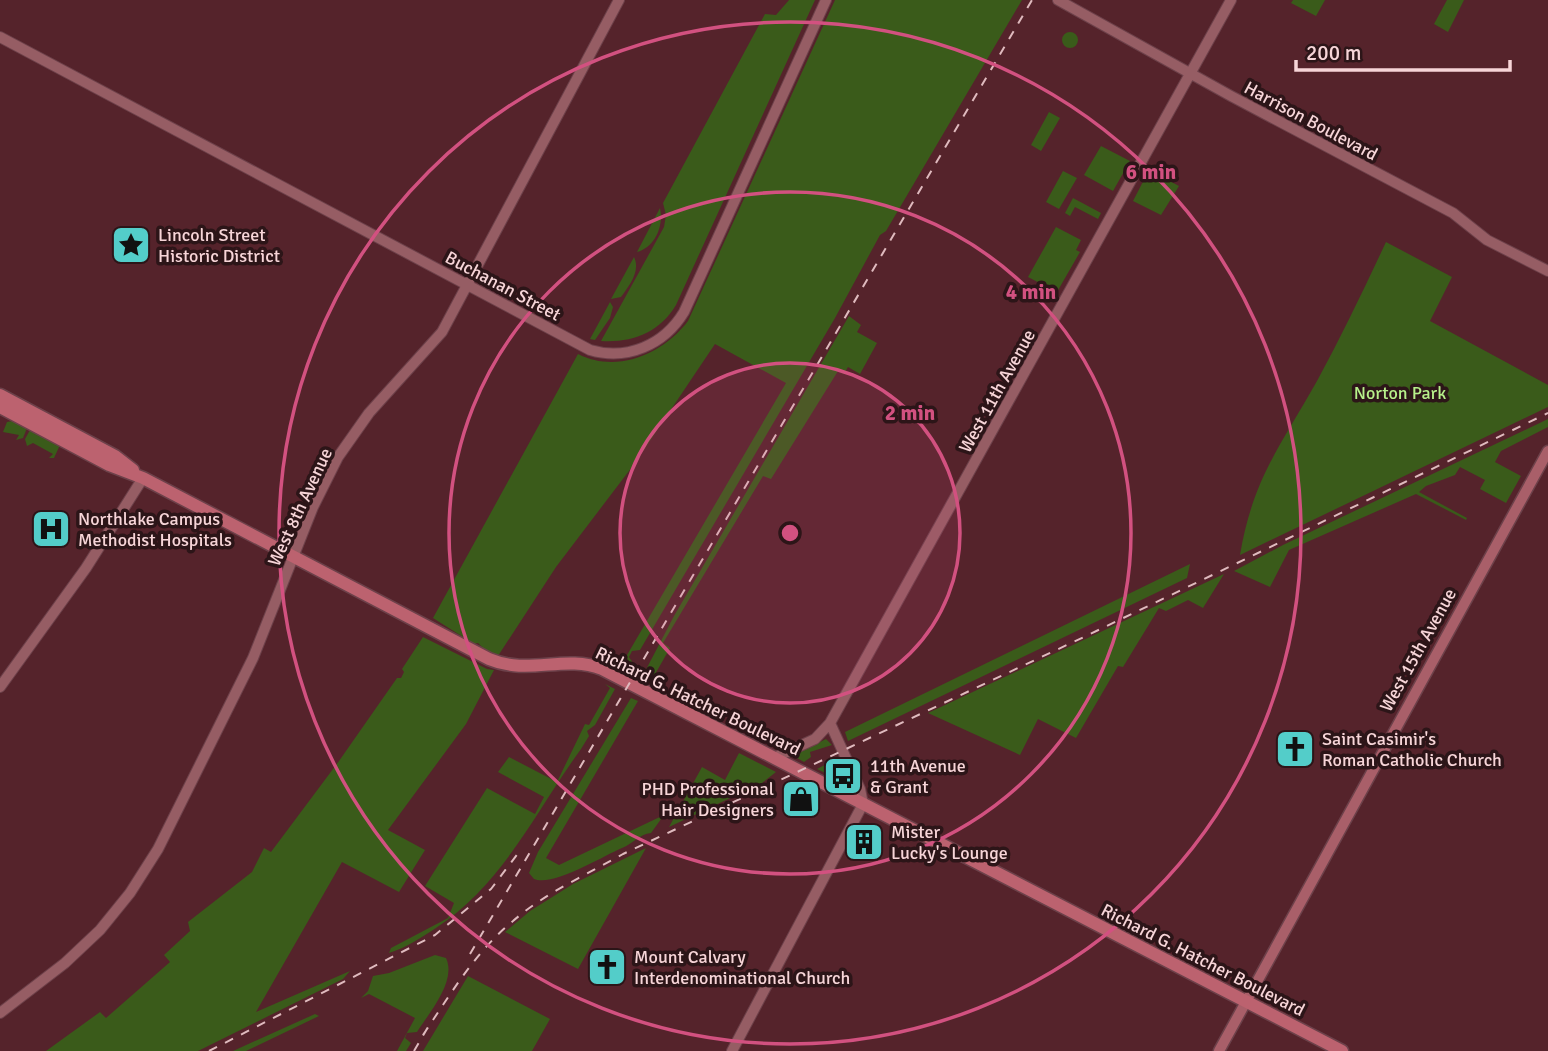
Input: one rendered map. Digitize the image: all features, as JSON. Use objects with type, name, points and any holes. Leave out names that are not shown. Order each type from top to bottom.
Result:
[{"type":"main road","name":"Richard G. Hatcher Boulevard","points":[[0,395],[115,456],[143,478]]},
{"type":"main road","name":"Richard G. Hatcher Boulevard","points":[[0,407],[109,465],[143,478],[489,659],[522,668],[588,663],[1342,1051]]},
{"type":"main road","name":"West 15th Avenue","points":[[1219,1051],[1548,450]]},
{"type":"street","name":"West 8th Avenue","points":[[0,1013],[73,957],[130,893],[158,849],[253,658],[292,557],[338,457],[368,414],[442,332],[619,0]]},
{"type":"street","name":"Buchanan Street","points":[[0,37],[594,351],[634,351],[663,337],[684,312],[827,0]]},
{"type":"street","name":"Harrison Boulevard","points":[[1058,0],[1190,74],[1453,213],[1491,242],[1548,271]]},
{"type":"street","name":"West 11th Avenue","points":[[774,758],[814,739],[830,723],[1231,0]]},
{"type":"street","points":[[0,687],[107,538],[143,478]]},
{"type":"street","points":[[732,1051],[863,804],[860,789],[830,723]]},
{"type":"green space","points":[[789,0],[815,0],[676,305],[661,323],[644,334],[623,340],[601,341],[664,227],[666,215],[663,203],[765,14],[776,15]]},
{"type":"green space","points":[[835,0],[1022,0],[886,231],[880,235],[835,318],[640,650],[632,651],[629,657],[633,663],[628,672],[620,667],[786,383],[715,344],[635,463],[556,567],[498,656],[486,651],[478,643],[474,644],[433,618],[578,354],[608,362],[638,357],[666,343],[688,321]]},
{"type":"green space","points":[[1293,0],[1325,0],[1316,16],[1291,3]]},
{"type":"green space","points":[[1447,0],[1464,0],[1448,32],[1434,24]]},
{"type":"green space","points":[[1070,32],[1078,40],[1070,48],[1062,40]]},
{"type":"green space","points":[[1049,112],[1060,118],[1041,151],[1031,145]]},
{"type":"green space","points":[[1101,146],[1130,161],[1113,191],[1084,175]]},
{"type":"green space","points":[[1149,170],[1179,186],[1161,215],[1133,201]]},
{"type":"green space","points":[[1063,171],[1077,178],[1059,209],[1046,202]]},
{"type":"green space","points":[[1073,198],[1101,213],[1098,219],[1075,207],[1070,216],[1065,213]]},
{"type":"green space","points":[[660,208],[661,222],[657,235],[649,246],[637,252]]},
{"type":"green space","points":[[1056,227],[1081,240],[1076,250],[1080,252],[1057,292],[1028,277]]},
{"type":"green space","name":"Norton Park","points":[[1386,242],[1452,277],[1430,321],[1548,385],[1548,407],[1240,555],[1260,484],[1317,381]]},
{"type":"green space","points":[[634,257],[636,268],[630,283],[621,297],[611,299]]},
{"type":"green space","points":[[610,302],[613,307],[610,318],[595,340],[590,339]]},
{"type":"green space","points":[[849,316],[861,325],[857,332],[877,343],[860,374],[848,367],[844,374],[838,371],[771,479],[763,476],[663,643],[670,648],[650,683],[640,681],[674,616]]},
{"type":"green space","points":[[1548,419],[1548,427],[1501,451],[1495,462],[1521,476],[1506,503],[1480,489],[1485,480],[1460,467],[1455,475],[1426,486],[1419,492],[1467,518],[1466,520],[1416,494],[1289,550],[1270,587],[1234,571],[1283,545]]},
{"type":"green space","points":[[12,421],[27,428],[23,438],[16,440],[19,435],[3,432],[7,422]]},
{"type":"green space","points":[[30,430],[60,445],[54,458],[49,458],[53,454],[33,443],[27,446],[25,439]]},
{"type":"green space","points":[[1190,564],[1187,578],[848,741],[845,732]]},
{"type":"green space","points":[[1224,574],[1203,608],[1188,600],[1166,611],[1159,608],[1123,667],[1118,666],[1076,738],[1038,719],[1020,755],[928,713]]},
{"type":"green space","points":[[423,637],[494,670],[466,724],[388,830],[425,850],[399,892],[342,862],[256,1012],[350,971],[343,979],[198,1051],[46,1051],[100,1012],[106,1018],[170,962],[164,955],[190,931],[188,922],[252,872],[264,848],[271,852],[397,678],[401,678],[404,672],[402,669]]},
{"type":"green space","points":[[605,684],[615,689],[595,725],[587,731],[589,736],[500,868],[460,910],[419,939],[389,953],[391,948],[448,918],[454,903],[425,886],[487,788],[535,814],[544,797],[498,772],[509,757],[557,782],[585,724],[589,725],[610,688]]},
{"type":"green space","points":[[631,698],[638,701],[546,858],[559,865],[664,815],[651,833],[578,870],[553,879],[534,879],[529,873],[538,852]]},
{"type":"green space","points":[[826,739],[832,745],[810,752],[811,757],[804,762],[797,758],[798,753]]},
{"type":"green space","points":[[739,753],[776,772],[762,783],[669,827],[702,767],[725,780]]},
{"type":"green space","points":[[838,758],[849,780],[848,784],[817,769]]},
{"type":"green space","points":[[646,848],[578,969],[505,932],[530,911],[573,884]]},
{"type":"green space","points":[[435,955],[446,958],[448,977],[445,987],[417,1032],[407,1033],[405,1038],[411,1043],[406,1051],[397,1051],[415,1018],[369,994],[361,998],[368,991],[373,976],[389,973]]},
{"type":"green space","points":[[468,976],[550,1019],[532,1051],[423,1051]]},
{"type":"green space","points":[[315,1014],[319,1016],[246,1051],[233,1051]]},
{"type":"railway","points":[[470,954],[1032,0]]},
{"type":"railway","points":[[423,1035],[464,975],[499,933],[525,911],[566,885],[623,854],[1086,636],[1548,413]]},
{"type":"railway","points":[[209,1051],[435,935],[491,889],[519,852]]},
{"type":"railway","points":[[414,1051],[428,1027]]},
{"type":"place","name":"Lincoln Street Historic District","points":[[131,245]]},
{"type":"place","name":"Northlake Campus Methodist Hospitals","points":[[51,529]]},
{"type":"place","name":"Saint Casimir's Roman Catholic Church","points":[[1295,749]]},
{"type":"place","name":"11th Avenue & Grant","points":[[843,776]]},
{"type":"place","name":"PHD Professional Hair Designers","points":[[801,799]]},
{"type":"place","name":"Mister Lucky's Lounge","points":[[864,842]]},
{"type":"place","name":"Mount Calvary Interdenominational Church","points":[[607,967]]}]
